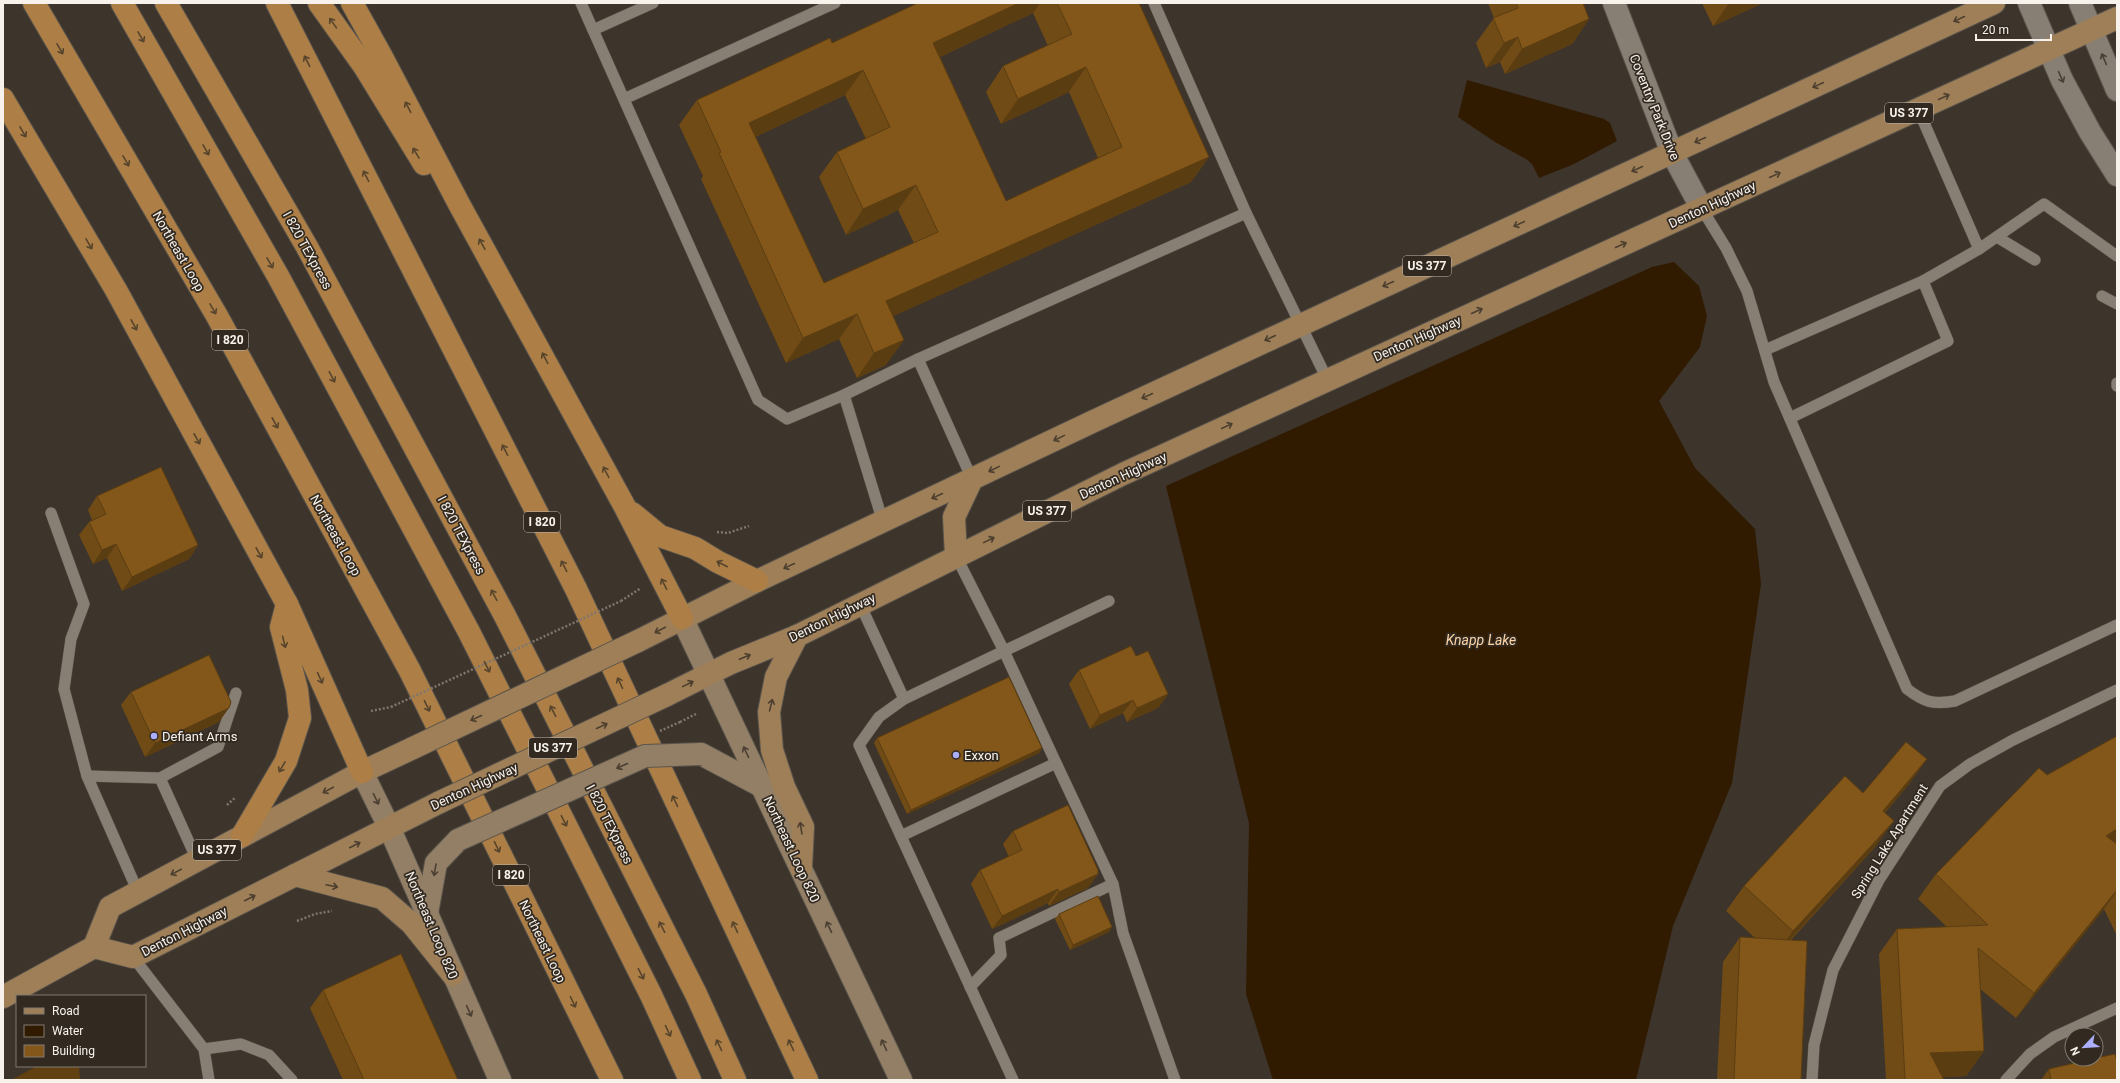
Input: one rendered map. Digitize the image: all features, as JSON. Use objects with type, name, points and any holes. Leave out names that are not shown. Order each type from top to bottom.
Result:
[{"type":"highway","points":[[122,3],[278,276],[469,632],[651,995],[690,1080]]},
{"type":"highway","name":"I 820 TEXpress","points":[[166,3],[307,247],[504,614],[696,994],[735,1080]]},
{"type":"highway","name":"I 820","points":[[277,3],[576,589],[807,1080]]},
{"type":"highway","points":[[319,3],[373,61]]},
{"type":"highway","points":[[352,3],[373,61],[419,158],[459,204],[519,311],[625,507],[682,618]]},
{"type":"highway","name":"Northeast Loop","points":[[37,9],[217,316],[410,671],[612,1080]]},
{"type":"highway","points":[[3,99],[116,290],[287,604],[362,772]]},
{"type":"highway","points":[[625,507],[660,536],[695,548],[718,562],[757,581]]},
{"type":"highway","points":[[242,836],[286,761],[300,718],[296,690],[280,627],[287,604]]},
{"type":"main road","name":"US 377","points":[[94,947],[110,907],[362,772],[638,641],[757,581],[1299,324],[1994,3]]},
{"type":"main road","name":"Denton Highway","points":[[94,947],[133,957],[440,802],[710,674],[796,636],[1123,474],[1327,379],[1702,209],[2117,18]]},
{"type":"main road","points":[[956,556],[954,518],[972,479]]},
{"type":"main road","name":"Northeast Loop 820","points":[[682,618],[710,674],[901,1080]]},
{"type":"main road","points":[[796,636],[776,677],[768,712],[772,750],[784,787],[803,827],[801,867]]},
{"type":"main road","points":[[427,913],[436,863],[458,840],[645,756],[701,754],[763,787]]},
{"type":"main road","name":"Northeast Loop 820","points":[[362,772],[389,827],[453,976],[500,1080]]},
{"type":"main road","points":[[295,875],[382,898],[412,924],[453,976]]},
{"type":"main road","points":[[3,997],[94,947]]},
{"type":"street","name":"Coventry Park Drive","points":[[1614,3],[1672,153],[1702,209]]},
{"type":"street","points":[[2029,3],[2062,80],[2090,132],[2117,175]]},
{"type":"street","points":[[2080,3],[2117,90]]},
{"type":"lane","points":[[581,3],[758,400],[787,418],[844,395],[918,359],[1246,213]]},
{"type":"lane","points":[[593,30],[653,3]]},
{"type":"lane","points":[[624,99],[834,3]]},
{"type":"lane","points":[[1154,3],[1246,213],[1327,379]]},
{"type":"lane","points":[[1918,109],[1979,249]]},
{"type":"lane","points":[[1765,350],[1923,281],[1979,249],[2044,204],[2117,256]]},
{"type":"lane","points":[[1702,209],[1726,248],[1746,291],[1774,382],[1906,689],[1920,699],[1939,704],[1954,700],[2117,625]]},
{"type":"lane","points":[[1996,237],[2035,260]]},
{"type":"lane","points":[[1790,418],[1948,341],[1923,281]]},
{"type":"lane","points":[[2102,296],[2117,304]]},
{"type":"lane","points":[[918,359],[972,479]]},
{"type":"lane","points":[[844,395],[883,522]]},
{"type":"lane","points":[[51,513],[84,604],[71,639],[64,689],[87,776],[138,892]]},
{"type":"lane","points":[[956,556],[1004,651],[1113,884],[1123,933],[1175,1080]]},
{"type":"lane","points":[[1013,1080],[860,745],[879,717],[904,699],[1109,601]]},
{"type":"lane","points":[[860,604],[904,699]]},
{"type":"lane","name":"Spring Lake Apartment","points":[[1812,1080],[1814,1045],[1833,970],[1879,880],[1940,786],[1970,764],[2013,740],[2117,690]]},
{"type":"lane","points":[[87,776],[160,778],[218,747],[236,693]]},
{"type":"lane","points":[[901,836],[1056,763]]},
{"type":"lane","points":[[160,778],[197,860]]},
{"type":"lane","points":[[970,987],[1001,955],[1000,938],[1113,884]]},
{"type":"lane","points":[[133,957],[204,1049],[209,1080]]},
{"type":"lane","points":[[2006,1080],[2030,1054],[2054,1037],[2117,1008]]},
{"type":"lane","points":[[204,1049],[241,1044],[269,1055],[292,1080]]},
{"type":"path","points":[[371,711],[391,707],[621,601],[644,587]]},
{"type":"path","points":[[680,722],[696,714]]},
{"type":"path","points":[[297,921],[315,914],[334,910]]},
{"type":"shaded area","points":[[35,1067],[79,1067],[80,1080],[11,1080]]},
{"type":"water","points":[[1467,80],[1604,119],[1610,123],[1617,141],[1574,164],[1539,178],[1532,164],[1526,159],[1495,142],[1458,117]]},
{"type":"water","name":"Knapp Lake","points":[[1674,262],[1699,286],[1707,316],[1700,347],[1659,401],[1695,468],[1755,529],[1761,584],[1732,783],[1673,926],[1636,1080],[1273,1080],[1246,994],[1249,823],[1166,486],[1652,267]]},
{"type":"building","points":[[918,3],[1019,3],[933,43],[1006,201],[1122,147],[1086,67],[1018,99],[1003,66],[1072,34],[1057,3],[1139,3],[1209,157],[886,301],[904,340],[874,353],[857,314],[803,338],[719,153],[721,152],[697,100],[830,38],[832,43]],"holes":[[[863,70],[890,127],[837,152],[863,209],[916,185],[938,232],[824,283],[749,123]]]},
{"type":"building","points":[[1516,3],[1583,3],[1589,19],[1522,49],[1518,37],[1504,43],[1493,18],[1518,8]]},
{"type":"building","points":[[161,467],[198,545],[132,577],[116,544],[102,550],[89,522],[106,514],[97,496]]},
{"type":"building","points":[[1131,646],[1136,656],[1148,651],[1168,694],[1137,708],[1133,700],[1100,715],[1079,670]]},
{"type":"building","points":[[209,655],[231,702],[229,708],[155,743],[131,692]]},
{"type":"building","points":[[1009,677],[1042,748],[911,810],[877,738]]},
{"type":"building","points":[[2117,736],[2117,829],[2106,836],[2117,844],[2117,890],[2034,993],[1978,948],[1984,1051],[1930,1053],[1944,1080],[1903,1080],[1905,1079],[1897,929],[1988,925],[1936,874],[2039,768],[2047,775]]},
{"type":"building","points":[[1906,742],[1927,759],[1883,811],[1894,821],[1793,931],[1744,886],[1845,776],[1863,793]]},
{"type":"building","points":[[1068,805],[1098,870],[1098,874],[1059,892],[1058,889],[1002,916],[980,870],[1022,850],[1013,831]]},
{"type":"building","points":[[1098,896],[1112,927],[1073,945],[1059,914]]},
{"type":"building","points":[[1740,937],[1807,941],[1801,1080],[1734,1080]]},
{"type":"building","points":[[401,954],[458,1080],[364,1080],[323,990]]},
{"type":"building","points":[[2115,1054],[2117,1062],[2117,1080],[2051,1080],[2049,1069],[2064,1066],[2064,1067],[2104,1067],[2104,1056]]},
{"type":"place","name":"Defiant Arms","points":[[154,736]]},
{"type":"place","name":"Exxon","points":[[956,755]]}]
